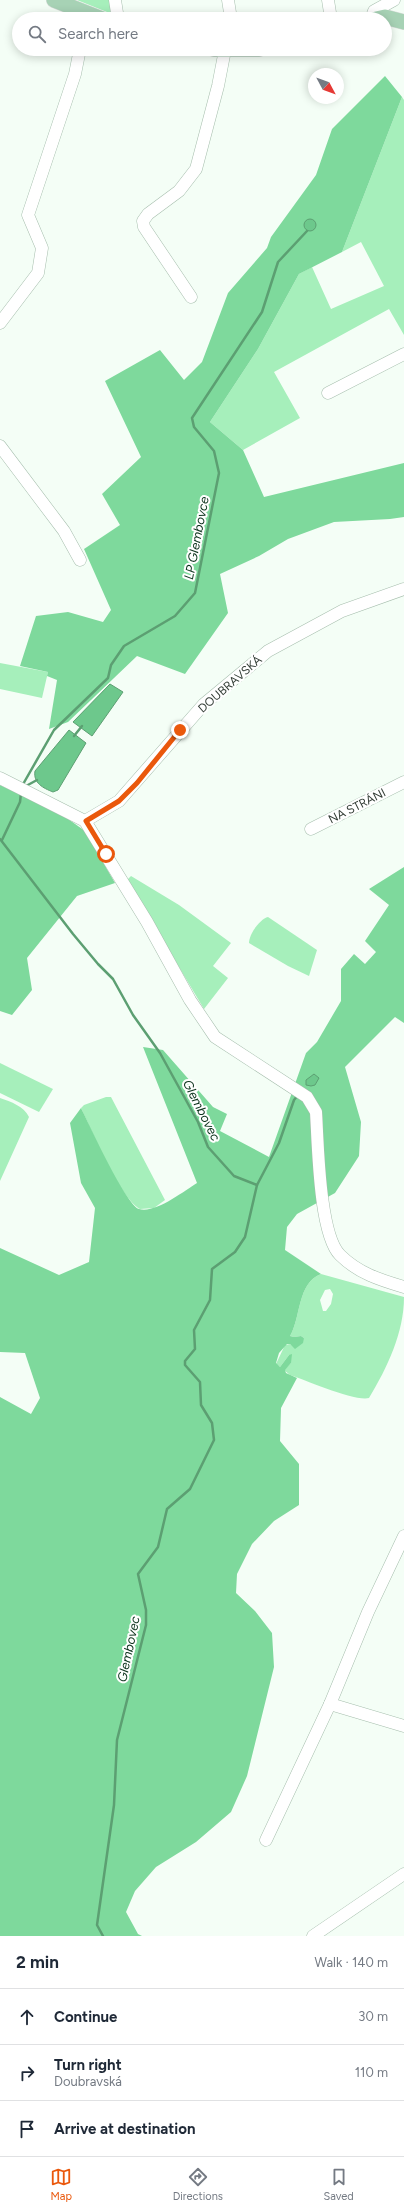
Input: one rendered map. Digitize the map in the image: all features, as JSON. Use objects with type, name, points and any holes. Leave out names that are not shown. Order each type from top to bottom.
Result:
[{"type":"main road","points":[[54,0],[78,12]]},
{"type":"main road","points":[[392,19],[404,22]]},
{"type":"street","points":[[115,0],[117,12]]},
{"type":"street","points":[[228,0],[230,12]]},
{"type":"street","points":[[328,0],[330,12]]},
{"type":"street","points":[[373,12],[374,10],[394,0]]},
{"type":"street","points":[[0,323],[38,273],[42,248],[28,215],[76,74],[79,56]]},
{"type":"street","points":[[191,297],[144,227],[143,221],[148,214],[179,192],[196,170],[226,56]]},
{"type":"street","points":[[328,393],[404,354]]},
{"type":"street","points":[[0,446],[64,531],[80,560]]},
{"type":"street","name":"DOUBRAVSKÁ","points":[[86,821],[119,801],[204,704],[268,652],[342,611],[404,589]]},
{"type":"street","points":[[0,778],[86,821],[147,922],[190,1000],[215,1037],[307,1097],[316,1112],[326,1225],[339,1254],[370,1278],[404,1287]]},
{"type":"street","name":"NA STRÁNI","points":[[311,829],[404,782]]},
{"type":"street","points":[[266,1840],[330,1704],[368,1612],[404,1536]]},
{"type":"street","points":[[330,1704],[404,1726]]},
{"type":"street","points":[[312,1936],[404,1874]]},
{"type":"shaded area","points":[[77,0],[111,0],[112,12],[107,12]]},
{"type":"shaded area","points":[[385,76],[402,97],[342,252],[299,274],[258,349],[210,422],[243,450],[264,497],[404,463],[404,517],[334,522],[288,539],[259,556],[220,574],[228,613],[185,674],[137,656],[68,722],[49,729],[57,680],[47,676],[48,672],[20,666],[36,616],[68,612],[103,622],[111,610],[84,549],[120,525],[102,494],[141,457],[105,381],[160,350],[184,380],[202,362],[228,293],[267,248],[271,237],[316,175],[332,129]]},
{"type":"shaded area","points":[[402,97],[404,100],[404,335],[389,309],[274,372],[300,418],[243,450],[210,422],[258,349],[299,274],[312,267],[331,309],[384,286],[361,242],[342,252]]},
{"type":"shaded area","points":[[308,219],[312,219],[316,225],[312,231],[308,231],[304,227],[304,223]]},
{"type":"shaded area","points":[[0,663],[48,672],[42,698],[0,689]]},
{"type":"shaded area","points":[[110,684],[123,692],[92,736],[73,722]]},
{"type":"shaded area","points":[[69,730],[86,743],[58,790],[53,792],[42,787],[37,782],[35,771]]},
{"type":"shaded area","points":[[0,785],[61,814],[85,831],[115,883],[77,896],[27,958],[32,990],[12,1015],[0,1011]]},
{"type":"shaded area","points":[[404,867],[404,1023],[395,1017],[345,1067],[361,1122],[359,1156],[335,1193],[297,1214],[287,1227],[285,1250],[321,1274],[313,1279],[304,1293],[294,1329],[290,1336],[301,1336],[304,1338],[303,1343],[295,1349],[290,1344],[287,1344],[279,1353],[276,1363],[280,1367],[289,1355],[292,1354],[291,1363],[285,1370],[286,1373],[297,1378],[281,1408],[280,1441],[299,1464],[299,1505],[274,1521],[252,1544],[237,1574],[236,1593],[255,1611],[272,1633],[274,1667],[247,1776],[231,1812],[196,1842],[156,1867],[135,1891],[126,1912],[138,1934],[142,1936],[0,1936],[0,1397],[31,1414],[40,1398],[25,1353],[0,1352],[0,1248],[59,1275],[89,1262],[95,1208],[81,1183],[70,1123],[81,1108],[117,1180],[133,1204],[139,1209],[146,1210],[161,1205],[197,1183],[143,1047],[163,1050],[213,1107],[227,1114],[220,1131],[269,1157],[306,1053],[317,1042],[341,1001],[341,969],[354,954],[365,964],[376,952],[365,941],[389,905],[369,889]]},
{"type":"shaded area","points":[[131,876],[179,905],[231,943],[213,966],[228,978],[204,1009],[127,880]]},
{"type":"shaded area","points":[[268,917],[317,950],[309,976],[288,966],[249,943],[249,939],[256,927]]},
{"type":"shaded area","points":[[0,1063],[53,1089],[39,1112],[0,1093]]},
{"type":"shaded area","points":[[314,1074],[319,1078],[315,1085],[306,1085],[306,1080]]},
{"type":"shaded area","points":[[106,1097],[111,1097],[165,1200],[154,1208],[140,1209],[124,1192],[107,1163],[81,1108],[84,1105]]},
{"type":"shaded area","points":[[0,1098],[21,1107],[29,1117],[0,1181]]},
{"type":"shaded area","points":[[321,1274],[404,1297],[398,1337],[382,1375],[369,1398],[353,1397],[342,1394],[290,1375],[284,1370],[291,1363],[289,1355],[280,1367],[276,1364],[285,1345],[290,1344],[295,1348],[304,1338],[301,1336],[290,1336],[294,1329],[304,1293],[313,1279]],"holes":[[[330,1289],[333,1294],[331,1304],[326,1311],[323,1311],[320,1300],[325,1290]]]},
{"type":"waterway","name":"LP Glembovce","points":[[22,786],[54,730],[108,678],[111,665],[124,646],[175,616],[195,593],[219,473],[214,451],[194,427],[192,418],[262,312],[278,262],[307,231]]},
{"type":"waterway","points":[[74,736],[82,726]]},
{"type":"waterway","points":[[26,786],[37,780]]},
{"type":"waterway","name":"LP Glembovce","points":[[2,840],[20,802],[21,793]]},
{"type":"waterway","name":"Glembovec","points":[[0,839],[73,934],[98,964],[113,979],[133,1015],[160,1053],[198,1122],[208,1147],[234,1176],[257,1185],[245,1237],[235,1252],[212,1269],[210,1300],[194,1330],[195,1349],[185,1361],[185,1365],[200,1382],[201,1405],[212,1423],[214,1440],[190,1489],[167,1509],[158,1547],[138,1574],[146,1610],[146,1625],[117,1740],[114,1805],[97,1925],[103,1936]]},
{"type":"waterway","name":"LP Glembovce","points":[[257,1185],[279,1143],[294,1100],[298,1095]]},
{"type":"route","points":[[106,854],[86,821],[119,801],[137,783],[180,730]]}]
